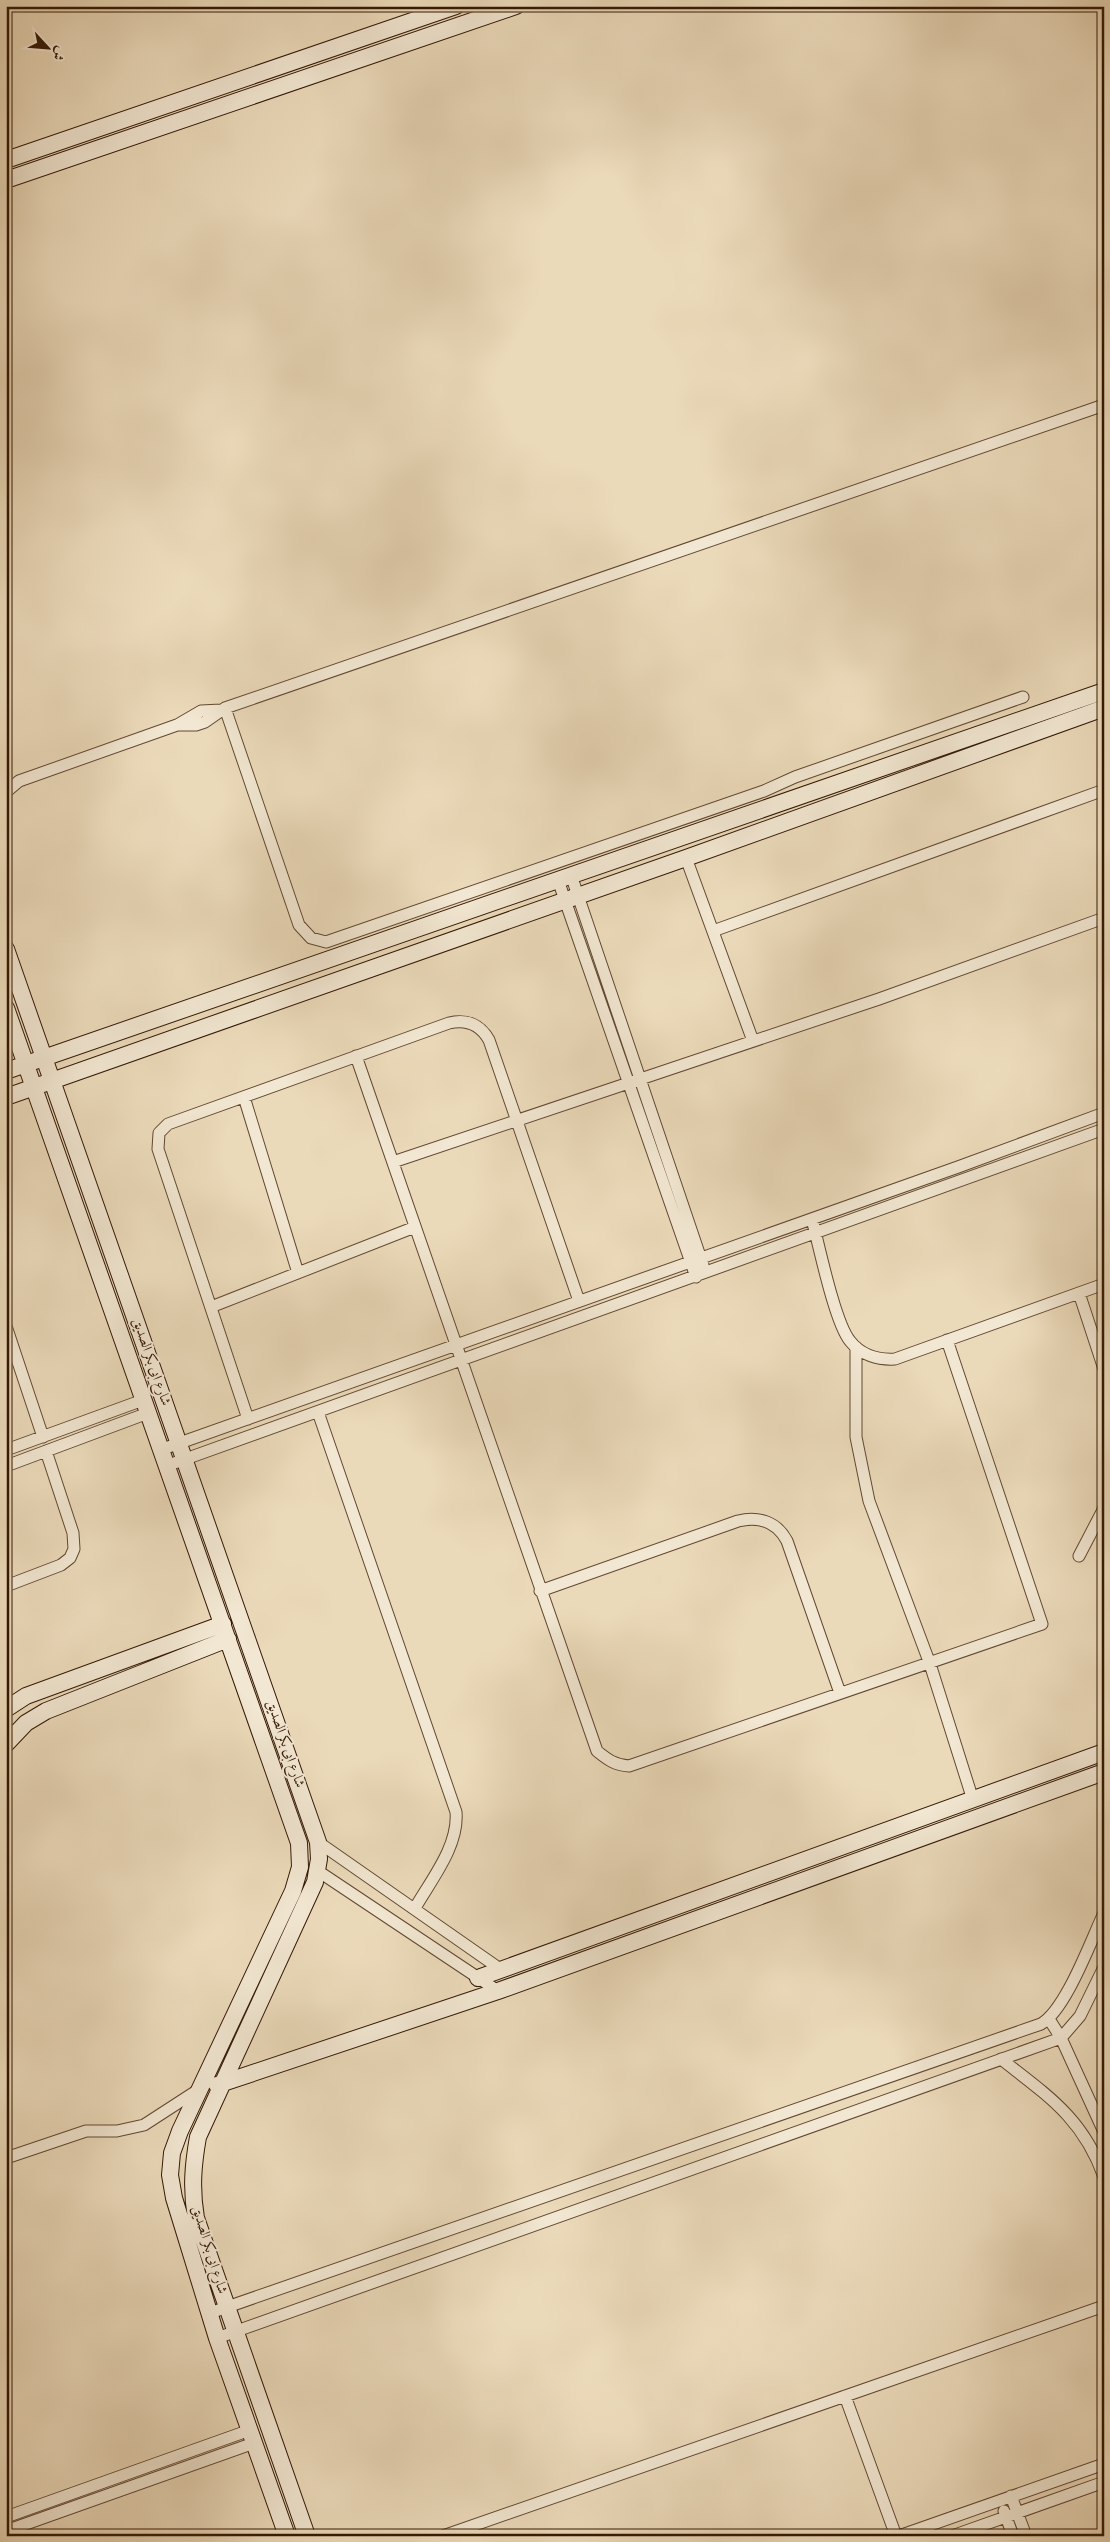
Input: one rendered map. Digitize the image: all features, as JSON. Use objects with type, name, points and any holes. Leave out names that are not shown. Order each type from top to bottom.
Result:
[{"type":"main road","points":[[6,160],[456,6]]},
{"type":"main road","points":[[6,180],[516,6]]},
{"type":"main road","points":[[6,1071],[1104,691]]},
{"type":"main road","points":[[6,1097],[686,858],[1104,708]]},
{"type":"main road","name":"شارع ابى بكر الصديق","points":[[6,949],[318,1842],[318,1871],[198,2137],[192,2171],[192,2197],[196,2218],[307,2536]]},
{"type":"main road","name":"شارع ابى بكر الصديق","points":[[6,1008],[299,1843],[300,1867],[293,1891],[198,2090],[172,2153],[170,2175],[174,2198],[217,2338],[287,2536]]},
{"type":"main road","points":[[6,1709],[26,1696],[225,1631]]},
{"type":"main road","points":[[6,1744],[26,1723],[46,1711],[225,1631]]},
{"type":"main road","points":[[478,1978],[504,1971],[1104,1752]]},
{"type":"main road","points":[[198,2090],[223,2084],[521,1983],[1104,1772]]},
{"type":"main road","points":[[504,1971],[521,1983]]},
{"type":"street","points":[[6,792],[18,781],[177,725],[201,711],[223,709],[1104,406]]},
{"type":"street","points":[[223,709],[299,925],[311,938],[326,942],[764,791],[794,777],[1023,697]]},
{"type":"street","points":[[6,779],[18,781]]},
{"type":"street","points":[[713,931],[1104,790]]},
{"type":"street","points":[[686,858],[753,1041]]},
{"type":"street","points":[[565,878],[701,1275]]},
{"type":"street","points":[[393,1162],[753,1041],[1104,918]]},
{"type":"street","points":[[248,1419],[158,1149],[157,1138],[168,1124],[356,1056],[449,1023],[471,1023],[482,1030],[489,1040],[579,1301]]},
{"type":"street","points":[[356,1056],[597,1751],[618,1765],[629,1766],[1042,1624],[947,1340]]},
{"type":"street","points":[[244,1097],[298,1273]]},
{"type":"street","points":[[160,1450],[812,1219],[1104,1113]]},
{"type":"street","points":[[166,1466],[1104,1130]]},
{"type":"street","points":[[812,1219],[841,1326],[856,1347],[870,1356],[895,1359],[1104,1284]]},
{"type":"street","points":[[211,1307],[415,1227]]},
{"type":"street","points":[[1079,1293],[1104,1369]]},
{"type":"street","points":[[6,1326],[42,1437]]},
{"type":"street","points":[[856,1347],[856,1437],[869,1501],[930,1664],[973,1800]]},
{"type":"street","points":[[6,1450],[42,1437],[145,1407]]},
{"type":"street","points":[[6,1466],[46,1451],[145,1407]]},
{"type":"street","points":[[318,1412],[456,1812],[456,1826],[451,1843],[415,1908]]},
{"type":"street","points":[[6,1586],[62,1565],[70,1558],[74,1549],[74,1533],[46,1451]]},
{"type":"street","points":[[1079,1556],[1104,1508]]},
{"type":"street","points":[[540,1590],[738,1522],[754,1519],[769,1522],[780,1529],[787,1541],[840,1693]]},
{"type":"street","points":[[318,1842],[504,1971]]},
{"type":"street","points":[[318,1871],[498,1991]]},
{"type":"street","points":[[210,2313],[1050,2019],[1061,2004],[1104,1913]]},
{"type":"street","points":[[217,2338],[1061,2038],[1080,2016],[1104,1967]]},
{"type":"street","points":[[1050,2019],[1061,2038],[1104,2132]]},
{"type":"street","points":[[1001,2059],[1069,2115],[1091,2145],[1104,2177]]},
{"type":"street","points":[[6,2158],[86,2131],[117,2131],[144,2125],[198,2090]]},
{"type":"street","points":[[442,2536],[1104,2306]]},
{"type":"street","points":[[845,2396],[898,2536],[1104,2464]]},
{"type":"street","points":[[6,2517],[252,2437]]},
{"type":"street","points":[[6,2531],[252,2437]]},
{"type":"street","points":[[952,2536],[1104,2482]]},
{"type":"street","points":[[1005,2498],[1017,2513],[1026,2536]]},
{"type":"street","points":[[1005,2498],[1006,2517],[1013,2536]]}]
